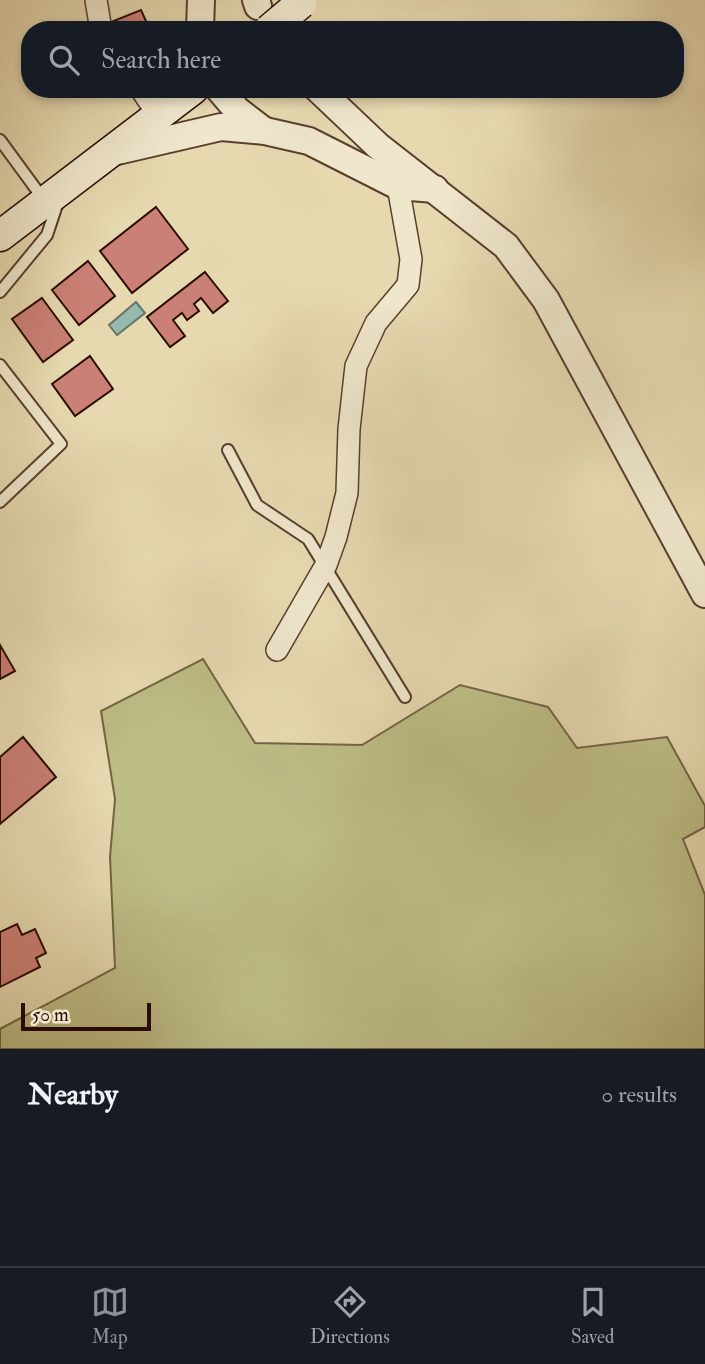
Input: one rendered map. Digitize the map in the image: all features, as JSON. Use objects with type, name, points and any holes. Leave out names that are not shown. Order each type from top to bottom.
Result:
[{"type":"main road","points":[[261,12],[303,2]]},
{"type":"main road","points":[[0,236],[182,98]]},
{"type":"street","points":[[96,0],[100,21]]},
{"type":"street","points":[[200,21],[201,0]]},
{"type":"street","points":[[147,98],[159,116]]},
{"type":"street","points":[[227,98],[237,110],[265,131]]},
{"type":"street","points":[[327,98],[378,146],[506,246],[546,300],[705,594]]},
{"type":"street","points":[[107,154],[221,127],[265,131],[309,141],[398,186],[435,189]]},
{"type":"street","points":[[277,650],[326,565],[347,493],[349,429],[356,366],[376,323],[408,285],[411,259],[398,186]]},
{"type":"lane","points":[[0,140],[54,193],[47,235],[0,292]]},
{"type":"lane","points":[[0,365],[61,444],[0,502]]},
{"type":"lane","points":[[228,450],[257,505],[289,523],[308,539],[405,697]]},
{"type":"green space","points":[[203,659],[255,743],[362,745],[460,685],[548,707],[577,748],[667,737],[705,806],[705,827],[683,839],[705,895],[705,1049],[0,1049],[0,1029],[115,968],[110,857],[115,799],[101,711]]},
{"type":"water","points":[[136,302],[145,313],[117,335],[109,325]]},
{"type":"building","points":[[141,10],[146,21],[114,21]]},
{"type":"building","points":[[156,207],[188,249],[132,293],[100,251]]},
{"type":"building","points":[[88,261],[115,296],[79,325],[52,290]]},
{"type":"building","points":[[205,272],[228,301],[213,313],[201,298],[194,304],[199,311],[187,320],[182,313],[173,320],[185,336],[170,347],[147,317]]},
{"type":"building","points":[[42,298],[73,340],[43,362],[12,319]]},
{"type":"building","points":[[90,356],[113,389],[75,416],[52,384]]},
{"type":"building","points":[[0,645],[15,671],[0,679]]},
{"type":"building","points":[[23,737],[56,777],[0,824],[0,757]]},
{"type":"building","points":[[17,924],[22,935],[35,929],[46,953],[36,958],[40,967],[0,987],[0,932]]}]
